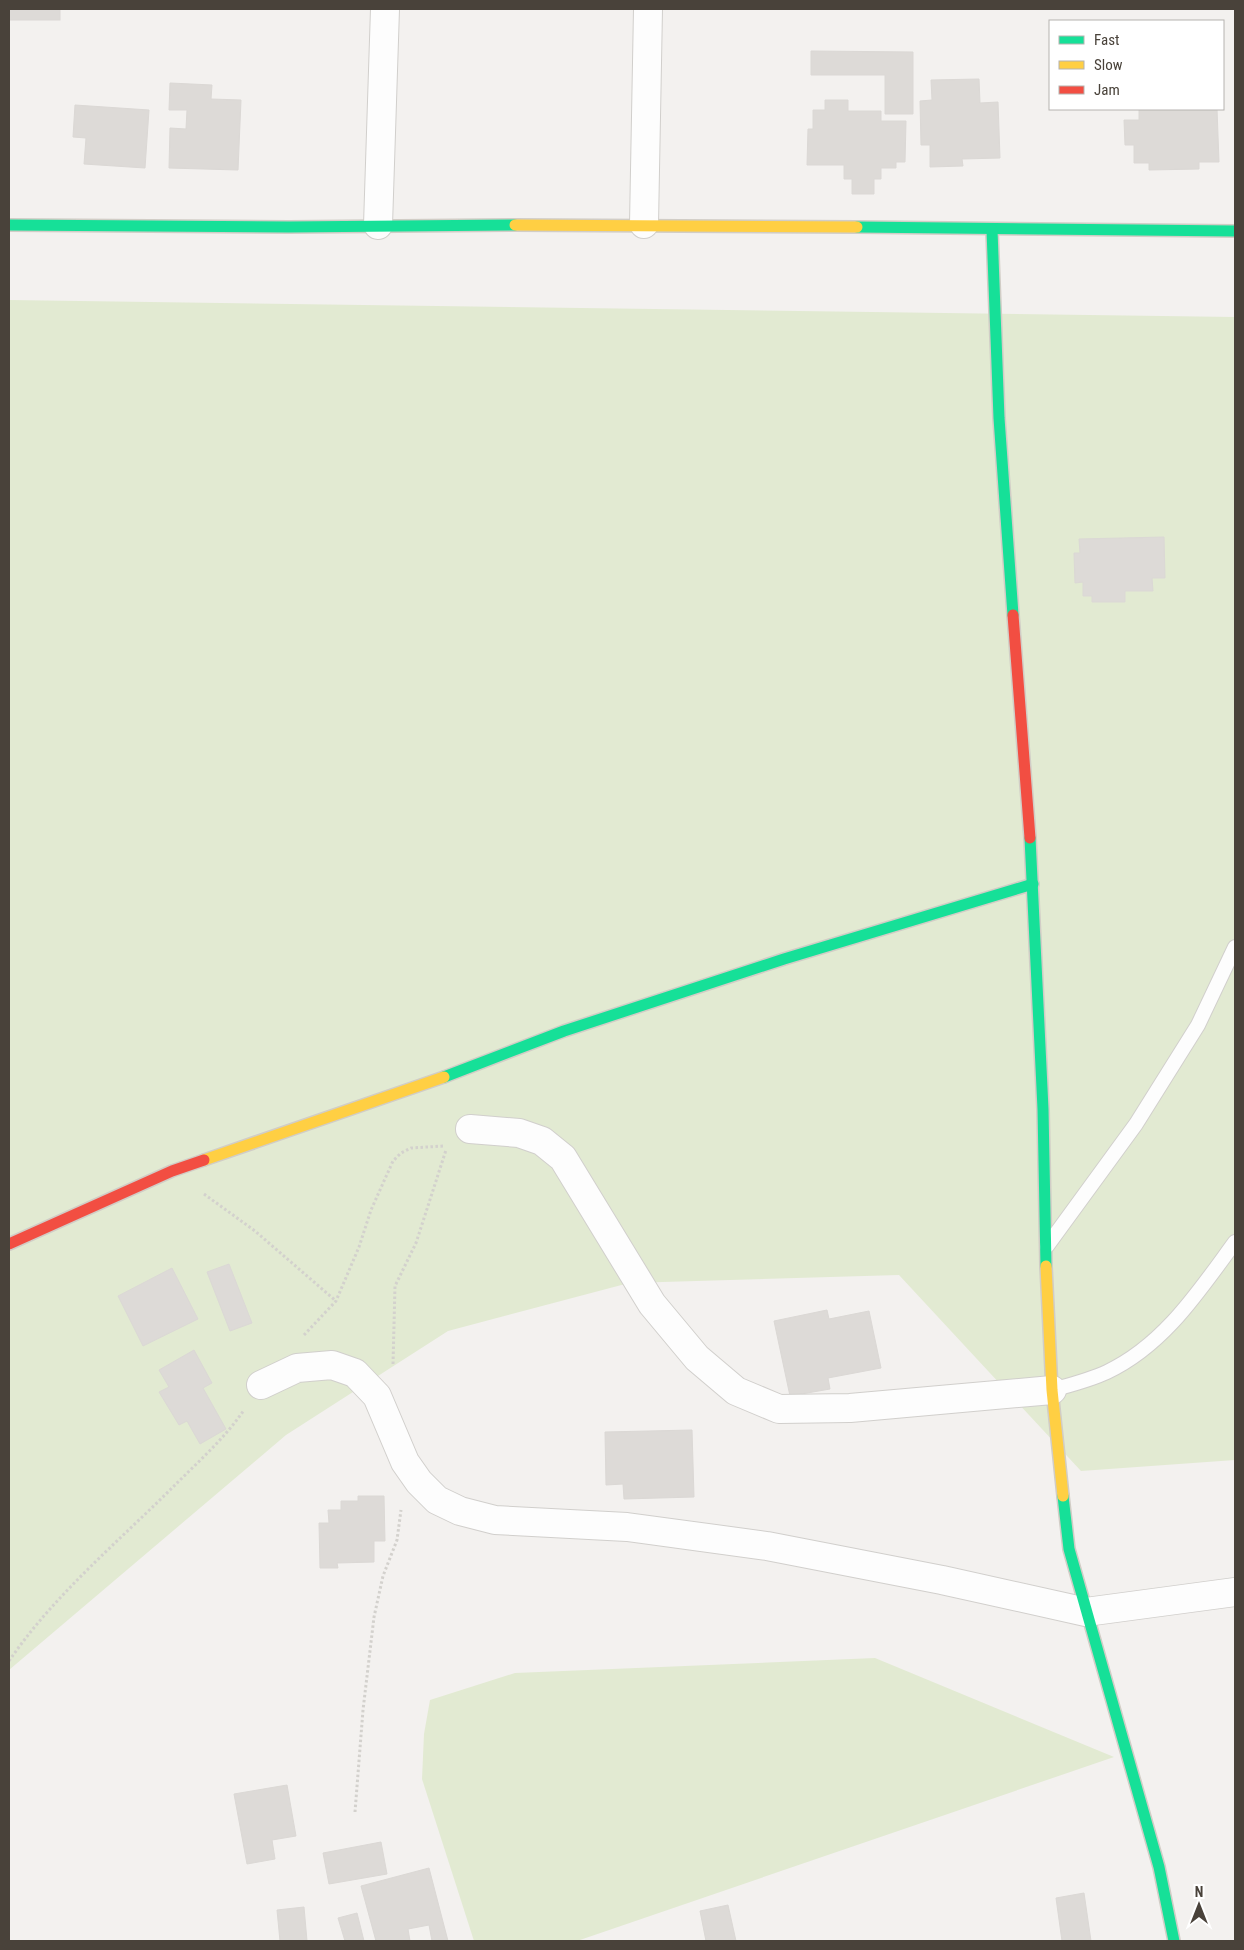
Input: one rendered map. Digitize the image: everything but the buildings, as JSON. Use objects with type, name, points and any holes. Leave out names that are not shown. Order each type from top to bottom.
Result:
[{"type":"street","points":[[378,225],[385,9]]},
{"type":"street","points":[[644,224],[648,9]]},
{"type":"street","points":[[9,226],[289,227],[644,224],[992,230],[1235,231]]},
{"type":"street","points":[[992,230],[999,418],[1032,884],[1043,1109],[1045,1250],[1052,1390],[1069,1549],[1159,1867],[1174,1941]]},
{"type":"street","points":[[9,1244],[172,1171],[480,1064],[564,1031],[784,959],[1032,884]]},
{"type":"street","points":[[470,1128],[519,1133],[542,1141],[563,1158],[652,1304],[697,1358],[736,1391],[779,1408],[850,1408],[1052,1390]]},
{"type":"street","points":[[260,1385],[297,1368],[332,1365],[355,1373],[377,1396],[405,1462],[419,1482],[437,1500],[460,1511],[495,1520],[627,1527],[768,1546],[942,1580],[1086,1612],[1235,1592]]},
{"type":"lane","points":[[1045,1250],[1136,1124],[1198,1025],[1235,947]]},
{"type":"lane","points":[[1052,1390],[1107,1372],[1148,1347],[1188,1306],[1235,1242]]},
{"type":"path","points":[[377,1396],[392,1373],[395,1286],[416,1242],[432,1200],[447,1146]]},
{"type":"path","points":[[172,1171],[255,1231],[336,1301]]},
{"type":"path","points":[[355,1812],[363,1710],[374,1617],[383,1576],[398,1534],[405,1462]]},
{"type":"green space","points":[[9,300],[1235,317],[1235,1460],[1081,1471],[899,1275],[629,1283],[448,1331],[286,1435],[9,1670]]},
{"type":"green space","points":[[875,1658],[1114,1757],[577,1941],[474,1941],[422,1779],[424,1734],[430,1700],[515,1673]]},
{"type":"traffic: fast","points":[[9,225],[289,227],[515,225]]},
{"type":"traffic: fast","points":[[857,227],[1235,231]]},
{"type":"traffic: fast","points":[[992,230],[999,418],[1013,615]]},
{"type":"traffic: fast","points":[[1030,838],[1043,1109],[1046,1266]]},
{"type":"traffic: fast","points":[[444,1077],[564,1031],[784,959],[1033,884]]},
{"type":"traffic: fast","points":[[1063,1496],[1069,1549],[1159,1867],[1174,1941]]},
{"type":"traffic: slow","points":[[515,225],[857,227]]},
{"type":"traffic: slow","points":[[204,1160],[444,1077]]},
{"type":"traffic: slow","points":[[1046,1266],[1052,1390],[1063,1496]]},
{"type":"traffic: jam","points":[[1013,615],[1030,838]]},
{"type":"traffic: jam","points":[[9,1244],[172,1171],[204,1160]]}]
